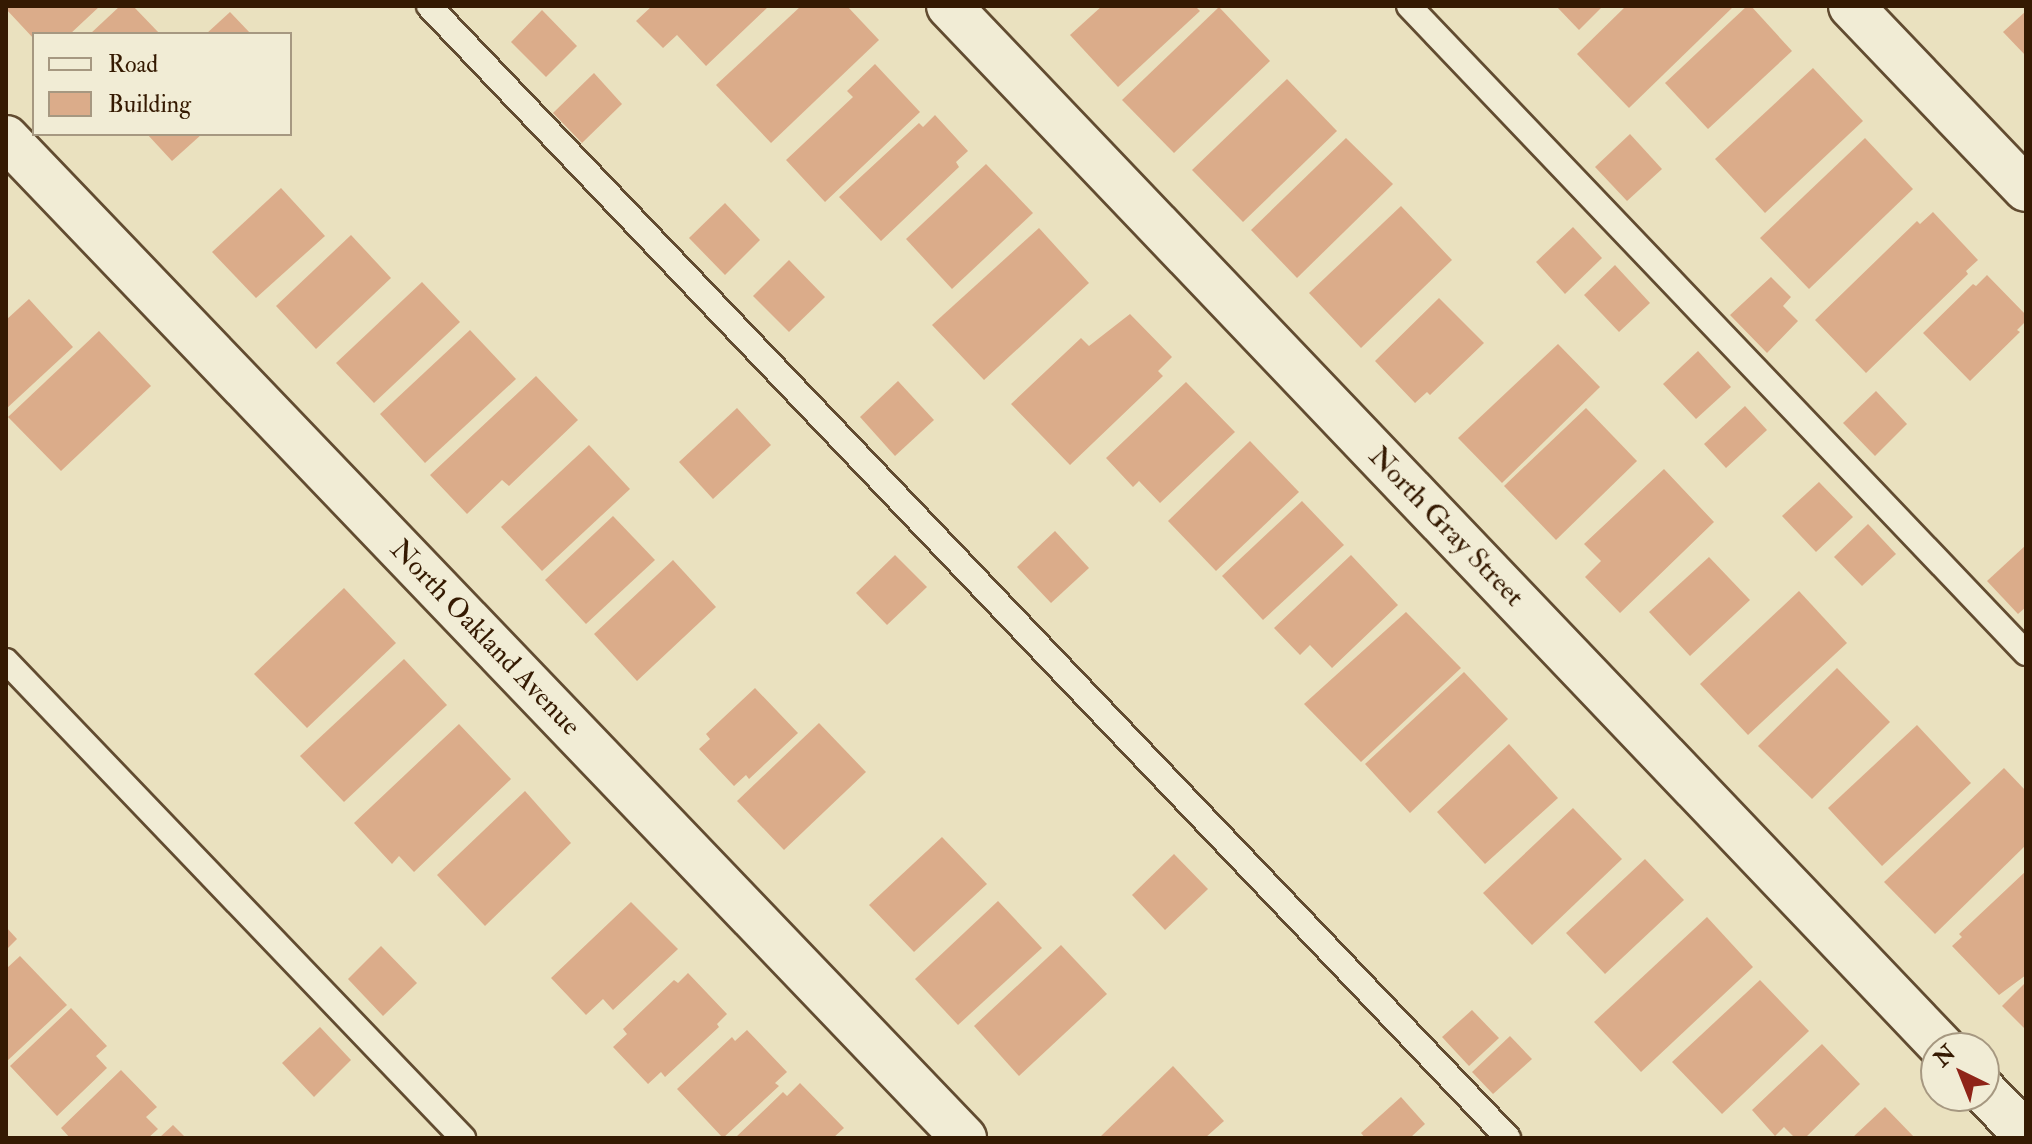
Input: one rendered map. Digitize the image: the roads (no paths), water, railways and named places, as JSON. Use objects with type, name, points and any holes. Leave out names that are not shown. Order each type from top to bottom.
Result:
[{"type":"street","name":"North Gray Street","points":[[949,6],[1928,1032]]},
{"type":"street","points":[[1851,6],[2026,189]]},
{"type":"street","name":"North Oakland Avenue","points":[[6,138],[964,1138]]},
{"type":"street","points":[[2000,1108],[2026,1135]]},
{"type":"lane","points":[[429,6],[1508,1138]]},
{"type":"lane","points":[[1409,6],[2026,653]]},
{"type":"lane","points":[[6,661],[463,1138]]}]
